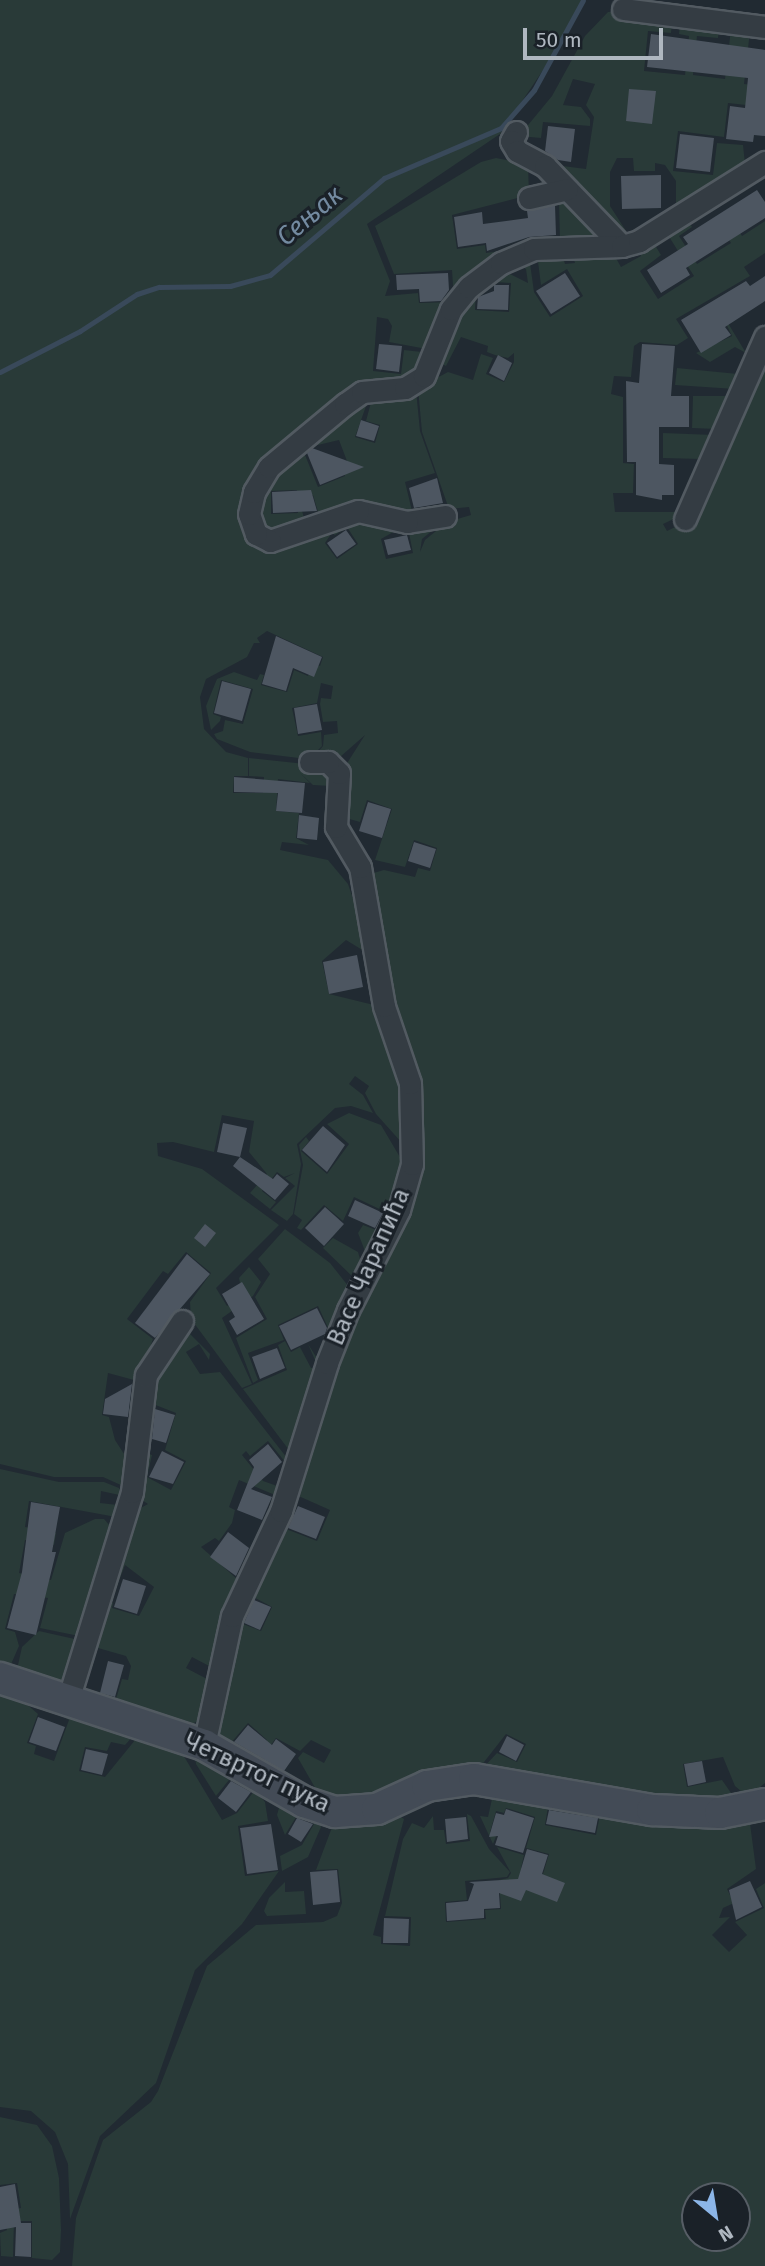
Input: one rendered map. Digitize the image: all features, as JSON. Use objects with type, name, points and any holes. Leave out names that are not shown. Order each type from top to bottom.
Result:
[{"type":"street","points":[[623,9],[765,27]]},
{"type":"street","points":[[516,132],[511,141],[517,151],[545,166],[622,246]]},
{"type":"street","points":[[445,516],[407,522],[358,512],[270,541],[256,534],[249,513],[254,492],[269,467],[345,404],[362,392],[405,388],[424,376],[451,309],[469,287],[501,263],[534,249],[622,246],[646,237],[765,162]]},
{"type":"street","points":[[529,198],[567,189]]},
{"type":"street","points":[[685,519],[765,337]]},
{"type":"street","name":"Васе Чарапића","points":[[204,1745],[232,1616],[285,1502],[327,1363],[348,1310],[399,1210],[411,1164],[410,1083],[384,1006],[360,867],[336,827],[339,773],[328,762],[310,762]]},
{"type":"street","points":[[68,1700],[132,1492],[146,1375],[182,1321]]},
{"type":"street","name":"Четвртог пука","points":[[0,1678],[204,1745],[304,1802],[335,1812],[377,1809],[427,1786],[474,1779],[653,1811],[720,1813],[765,1804]]},
{"type":"shaded area","points":[[0,0],[584,0],[570,30],[500,134],[367,224],[390,281],[385,296],[418,293],[419,303],[450,302],[432,350],[389,342],[392,326],[388,319],[377,317],[373,371],[401,374],[404,350],[431,353],[416,378],[369,386],[248,499],[243,533],[251,539],[318,528],[331,534],[325,543],[337,559],[358,544],[347,527],[335,535],[322,527],[356,515],[404,526],[381,539],[386,559],[413,553],[409,533],[398,532],[438,526],[422,539],[420,552],[425,540],[447,522],[471,515],[469,507],[449,509],[422,432],[418,388],[448,372],[473,380],[481,354],[493,358],[486,374],[504,382],[514,362],[514,353],[508,358],[495,355],[487,352],[488,346],[461,337],[446,366],[438,362],[447,328],[476,290],[475,310],[509,312],[511,283],[481,281],[500,269],[528,283],[526,269],[514,262],[529,256],[534,292],[550,317],[583,296],[567,269],[541,285],[537,254],[562,254],[565,264],[575,263],[572,253],[613,253],[621,267],[641,256],[638,250],[653,242],[661,255],[640,271],[658,299],[694,276],[666,232],[687,219],[692,227],[679,236],[697,264],[731,243],[715,217],[726,211],[742,236],[765,221],[765,253],[744,267],[750,276],[676,319],[688,338],[677,345],[640,342],[634,346],[631,377],[614,376],[611,394],[623,397],[623,463],[634,464],[633,493],[613,493],[615,512],[680,512],[680,516],[663,524],[667,531],[700,515],[707,480],[765,355],[765,1783],[748,1797],[735,1786],[723,1757],[683,1764],[687,1787],[722,1780],[736,1800],[718,1805],[480,1771],[497,1753],[517,1762],[526,1744],[506,1734],[477,1771],[383,1799],[321,1798],[298,1758],[303,1752],[324,1763],[331,1750],[311,1740],[300,1751],[276,1738],[259,1761],[249,1762],[267,1740],[248,1723],[230,1744],[216,1742],[235,1621],[261,1631],[272,1607],[246,1593],[290,1502],[296,1504],[286,1529],[317,1541],[330,1510],[294,1494],[328,1368],[415,1184],[422,1179],[370,874],[384,870],[415,877],[418,868],[430,871],[437,848],[414,840],[405,867],[375,860],[392,809],[367,800],[360,822],[346,818],[344,768],[365,735],[340,757],[317,753],[323,746],[324,735],[338,733],[337,721],[323,722],[320,704],[321,698],[331,699],[333,686],[321,683],[317,703],[292,708],[298,736],[321,732],[322,746],[314,754],[305,752],[307,759],[250,752],[217,739],[214,734],[223,731],[225,720],[243,724],[253,689],[221,680],[213,714],[221,717],[211,730],[206,706],[217,679],[234,672],[257,680],[260,674],[264,675],[261,685],[287,692],[294,670],[308,676],[313,664],[320,666],[323,657],[267,631],[257,638],[260,643],[254,643],[247,657],[206,679],[200,697],[204,729],[226,752],[248,758],[248,776],[234,776],[233,793],[263,793],[264,777],[249,776],[249,758],[324,766],[332,786],[313,785],[300,773],[310,783],[278,779],[276,811],[299,813],[296,838],[309,845],[282,842],[280,850],[328,860],[348,884],[366,936],[364,951],[346,940],[322,961],[329,994],[378,1006],[399,1065],[402,1143],[376,1114],[365,1093],[369,1086],[355,1076],[349,1084],[363,1095],[373,1113],[351,1106],[335,1108],[297,1144],[301,1164],[293,1214],[287,1221],[271,1210],[295,1186],[285,1178],[295,1173],[284,1177],[277,1172],[262,1191],[276,1202],[270,1209],[250,1193],[267,1174],[249,1152],[254,1121],[222,1115],[214,1152],[173,1142],[157,1143],[158,1156],[202,1169],[279,1225],[216,1288],[227,1306],[243,1297],[239,1278],[249,1267],[261,1282],[253,1296],[222,1318],[252,1384],[242,1388],[191,1319],[190,1302],[211,1273],[186,1252],[168,1274],[163,1271],[127,1319],[153,1339],[133,1396],[134,1380],[108,1373],[102,1415],[109,1417],[115,1440],[126,1457],[123,1486],[103,1477],[54,1477],[0,1464]]},
{"type":"shaded area","points":[[621,11],[672,23],[671,33],[648,31],[644,71],[685,75],[689,36],[679,34],[680,23],[719,28],[718,38],[697,36],[693,75],[725,79],[731,29],[750,31],[744,84],[765,86],[755,106],[728,103],[724,137],[678,131],[673,171],[713,175],[717,143],[743,145],[745,164],[676,208],[676,181],[665,165],[655,163],[655,171],[634,171],[633,158],[617,158],[610,172],[610,206],[630,237],[615,230],[555,165],[586,169],[594,117],[586,105],[595,84],[573,79],[563,105],[581,107],[590,119],[590,126],[543,122],[541,138],[519,136],[552,96],[585,36],[608,12]]},
{"type":"shaded area","points":[[496,158],[528,164],[529,195],[452,215],[457,249],[485,245],[486,253],[500,251],[501,256],[463,285],[453,286],[452,270],[394,274],[375,226],[481,162]]},
{"type":"shaded area","points":[[559,201],[568,202],[599,237],[560,241]]},
{"type":"shaded area","points":[[717,305],[746,353],[735,347],[710,362],[696,353],[732,336]]},
{"type":"shaded area","points":[[677,368],[738,374],[735,389],[675,385]]},
{"type":"shaded area","points":[[416,390],[420,431],[435,473],[405,482],[414,519],[319,515],[313,495],[299,499],[306,526],[268,535],[255,505],[256,496],[301,445],[318,487],[345,476],[340,464],[347,461],[339,440],[305,448],[370,395],[355,437],[375,443],[380,425],[366,421],[373,395]],"holes":[[[297,490],[298,513],[271,514],[271,491]]]},
{"type":"shaded area","points":[[693,396],[731,396],[717,429],[692,428]]},
{"type":"shaded area","points":[[663,433],[714,435],[701,459],[663,458]]},
{"type":"shaded area","points":[[349,1113],[381,1125],[404,1164],[395,1207],[368,1259],[358,1233],[363,1225],[379,1231],[388,1213],[354,1197],[343,1221],[324,1205],[301,1230],[297,1228],[302,1220],[294,1214],[303,1165],[299,1145],[306,1137],[309,1141],[301,1151],[327,1174],[349,1144],[327,1124]]},
{"type":"shaded area","points":[[285,1229],[330,1263],[349,1287],[330,1332],[318,1306],[278,1325],[284,1340],[248,1353],[258,1380],[253,1383],[236,1338],[267,1319],[255,1297],[270,1274],[258,1259]]},
{"type":"shaded area","points":[[333,1238],[358,1252],[362,1266],[356,1280],[323,1248]]},
{"type":"shaded area","points":[[185,1329],[210,1354],[209,1360],[199,1344],[186,1352],[200,1374],[220,1372],[287,1458],[286,1463],[268,1441],[250,1456],[246,1451],[242,1455],[263,1481],[283,1488],[280,1497],[239,1480],[229,1507],[235,1510],[232,1523],[219,1541],[215,1538],[201,1547],[237,1579],[242,1577],[211,1667],[192,1657],[186,1668],[209,1680],[199,1720],[189,1726],[83,1695],[78,1683],[86,1684],[85,1690],[116,1699],[122,1679],[128,1680],[131,1666],[126,1656],[98,1648],[95,1655],[86,1652],[102,1599],[113,1603],[112,1608],[139,1616],[154,1587],[125,1565],[117,1586],[107,1583],[137,1510],[148,1504],[139,1498],[143,1452],[152,1455],[147,1477],[171,1490],[186,1461],[165,1450],[176,1413],[153,1404],[143,1407]]},
{"type":"shaded area","points":[[285,1341],[291,1352],[300,1347],[311,1368],[318,1367],[308,1344],[320,1363],[295,1458],[243,1389],[287,1370],[278,1345]]},
{"type":"shaded area","points":[[0,1469],[59,1482],[104,1482],[119,1488],[124,1496],[101,1491],[100,1503],[118,1505],[116,1517],[29,1501],[25,1527],[56,1533],[54,1545],[25,1540],[19,1573],[51,1580],[65,1533],[95,1519],[104,1519],[112,1528],[79,1636],[40,1628],[48,1598],[14,1594],[5,1629],[15,1632],[19,1646],[8,1671],[0,1668]]},
{"type":"shaded area","points":[[39,1631],[79,1640],[67,1680],[61,1685],[16,1674],[22,1647]]},
{"type":"shaded area","points":[[0,1691],[23,1701],[38,1714],[27,1743],[36,1746],[34,1754],[54,1761],[69,1720],[42,1705],[136,1733],[125,1745],[111,1742],[107,1751],[85,1747],[79,1771],[105,1777],[140,1734],[182,1753],[222,1820],[237,1813],[255,1790],[265,1802],[268,1821],[238,1826],[245,1876],[279,1871],[242,1924],[195,1970],[156,2083],[100,2136],[70,2219],[68,2164],[55,2132],[31,2111],[0,2107]]},
{"type":"shaded area","points":[[195,1757],[233,1775],[216,1796],[196,1764]]},
{"type":"shaded area","points":[[494,1790],[549,1801],[545,1825],[596,1835],[601,1810],[749,1816],[756,1869],[727,1889],[734,1903],[723,1908],[719,1918],[730,1917],[712,1935],[729,1952],[747,1935],[735,1922],[764,1908],[756,1889],[765,1883],[765,2266],[72,2266],[76,2218],[103,2140],[151,2102],[158,2091],[207,1966],[256,1925],[323,1922],[337,1916],[342,1903],[338,1869],[316,1870],[334,1822],[398,1815],[404,1819],[373,1935],[381,1937],[381,1944],[410,1946],[411,1917],[385,1916],[403,1839],[412,1823],[424,1828],[433,1816],[434,1830],[444,1830],[446,1844],[470,1841],[467,1814],[471,1816],[489,1849],[510,1872],[507,1877],[465,1881],[467,1900],[445,1902],[446,1922],[486,1919],[485,1910],[501,1909],[499,1880],[508,1878],[511,1873],[497,1847],[524,1855],[521,1868],[543,1874],[549,1854],[526,1848],[535,1817],[506,1808],[504,1813],[496,1811],[490,1832],[497,1834],[493,1844],[480,1816],[488,1817]]},
{"type":"shaded area","points":[[280,1804],[318,1821],[321,1827],[308,1857],[282,1871],[280,1856],[302,1845],[314,1824],[298,1814],[285,1835],[277,1815]]},
{"type":"shaded area","points":[[285,1882],[285,1892],[304,1891],[306,1914],[267,1916],[264,1911],[269,1898]]},
{"type":"shaded area","points":[[0,2117],[37,2125],[52,2146],[59,2178],[61,2230],[60,2252],[52,2260],[32,2258],[32,2221],[14,2221],[13,2257],[1,2256],[0,2233],[7,2230],[3,2211],[21,2208],[17,2183],[0,2185]]},
{"type":"building","points":[[651,34],[765,50],[765,136],[754,135],[753,142],[726,139],[730,106],[745,108],[748,78],[647,67]]},
{"type":"building","points":[[629,89],[656,91],[652,124],[626,121]]},
{"type":"building","points":[[548,126],[575,129],[571,162],[558,160],[545,151]]},
{"type":"building","points":[[680,134],[714,138],[710,172],[676,168]]},
{"type":"building","points":[[661,175],[661,208],[622,209],[621,176]]},
{"type":"building","points":[[757,190],[765,202],[765,218],[686,268],[690,275],[661,293],[647,270],[688,244],[683,237]]},
{"type":"building","points":[[555,205],[556,235],[529,237],[487,251],[486,243],[458,247],[454,217],[482,212],[483,224],[528,218],[527,211]]},
{"type":"building","points":[[448,273],[449,290],[441,301],[420,302],[419,289],[397,290],[396,275]]},
{"type":"building","points":[[565,273],[580,296],[551,314],[536,291]]},
{"type":"building","points":[[765,276],[765,301],[725,327],[731,335],[701,353],[681,320],[746,281],[750,286]]},
{"type":"building","points":[[494,285],[509,285],[508,310],[477,309],[478,297],[494,291]]},
{"type":"building","points":[[379,344],[402,346],[399,372],[376,369]]},
{"type":"building","points":[[642,344],[675,346],[671,396],[689,396],[689,427],[659,427],[659,464],[674,465],[674,495],[662,495],[662,500],[636,495],[636,462],[627,462],[626,381],[639,383]]},
{"type":"building","points":[[498,355],[512,363],[504,381],[489,373]]},
{"type":"building","points":[[361,420],[379,426],[374,441],[356,436]]},
{"type":"building","points":[[312,448],[364,467],[320,485],[307,453]]},
{"type":"building","points":[[437,478],[443,503],[414,508],[409,488]]},
{"type":"building","points":[[311,490],[317,511],[273,513],[272,492]]},
{"type":"building","points":[[346,530],[356,544],[337,557],[327,543]]},
{"type":"building","points":[[407,535],[411,550],[388,555],[384,540]]},
{"type":"building","points":[[276,636],[322,657],[314,677],[293,668],[286,691],[262,684]]},
{"type":"building","points":[[222,681],[251,689],[242,721],[214,713]]},
{"type":"building","points":[[317,704],[322,730],[298,734],[294,708]]},
{"type":"building","points":[[234,777],[305,783],[302,813],[276,811],[278,793],[234,792]]},
{"type":"building","points":[[368,802],[391,809],[382,838],[359,831]]},
{"type":"building","points":[[299,815],[319,818],[317,840],[297,838]]},
{"type":"building","points":[[414,842],[436,849],[430,868],[408,861]]},
{"type":"building","points":[[357,955],[363,987],[329,994],[323,962]]},
{"type":"building","points":[[223,1123],[247,1128],[240,1157],[217,1152]]},
{"type":"building","points":[[323,1126],[345,1145],[327,1172],[302,1150]]},
{"type":"building","points":[[240,1157],[273,1179],[277,1174],[289,1184],[275,1200],[233,1166]]},
{"type":"building","points":[[355,1200],[383,1213],[375,1228],[348,1216]]},
{"type":"building","points":[[325,1207],[344,1224],[324,1246],[305,1228]]},
{"type":"building","points":[[205,1224],[216,1233],[205,1247],[194,1238]]},
{"type":"building","points":[[187,1254],[210,1274],[155,1338],[135,1323]]},
{"type":"building","points":[[242,1282],[264,1319],[237,1335],[229,1321],[235,1317],[222,1294]]},
{"type":"building","points":[[317,1308],[327,1328],[325,1334],[291,1350],[279,1326]]},
{"type":"building","points":[[277,1348],[285,1368],[260,1379],[252,1357]]},
{"type":"building","points":[[132,1384],[128,1417],[103,1414],[105,1399]]},
{"type":"building","points":[[155,1409],[175,1415],[166,1443],[152,1439]]},
{"type":"building","points":[[268,1444],[282,1462],[251,1489],[272,1497],[262,1520],[237,1510],[254,1467],[249,1460]]},
{"type":"building","points":[[162,1451],[184,1462],[173,1484],[149,1477]]},
{"type":"building","points":[[31,1502],[60,1507],[52,1552],[56,1552],[36,1635],[7,1628],[22,1572]]},
{"type":"building","points":[[298,1506],[325,1517],[316,1539],[288,1528]]},
{"type":"building","points":[[228,1532],[249,1548],[236,1576],[210,1557]]},
{"type":"building","points":[[123,1579],[146,1586],[137,1614],[114,1607]]},
{"type":"building","points":[[254,1600],[271,1607],[260,1630],[244,1623]]},
{"type":"building","points":[[108,1661],[124,1665],[115,1697],[100,1693]]},
{"type":"building","points":[[38,1717],[65,1727],[56,1751],[29,1742]]},
{"type":"building","points":[[248,1725],[272,1745],[276,1739],[296,1754],[284,1771],[234,1742]]},
{"type":"building","points":[[507,1736],[524,1745],[516,1761],[499,1752]]},
{"type":"building","points":[[86,1749],[108,1754],[102,1775],[81,1770]]},
{"type":"building","points":[[702,1761],[706,1782],[688,1786],[684,1764]]},
{"type":"building","points":[[231,1781],[251,1792],[236,1812],[218,1798]]},
{"type":"building","points":[[506,1809],[534,1818],[523,1853],[495,1845],[498,1836],[489,1837],[496,1813],[504,1815]]},
{"type":"building","points":[[549,1810],[598,1818],[595,1833],[546,1824]]},
{"type":"building","points":[[466,1817],[468,1839],[447,1842],[445,1819]]},
{"type":"building","points":[[297,1818],[313,1824],[301,1842],[288,1834]]},
{"type":"building","points":[[271,1824],[278,1870],[247,1874],[240,1828]]},
{"type":"building","points":[[527,1849],[548,1855],[542,1874],[565,1883],[557,1902],[526,1890],[521,1901],[499,1893],[500,1908],[484,1909],[484,1918],[447,1921],[446,1903],[468,1901],[474,1884],[469,1882],[518,1879]]},
{"type":"building","points":[[337,1870],[340,1902],[313,1905],[310,1872]]},
{"type":"building","points":[[750,1881],[762,1907],[736,1920],[729,1890]]},
{"type":"building","points":[[384,1918],[409,1919],[408,1943],[383,1943]]},
{"type":"building","points":[[15,2184],[21,2223],[31,2223],[31,2257],[15,2256],[16,2227],[0,2230],[0,2187]]},
{"type":"waterway","name":"Сењак","points":[[0,372],[80,331],[137,294],[159,287],[230,286],[270,275],[384,178],[501,128],[534,90],[583,0]]}]
